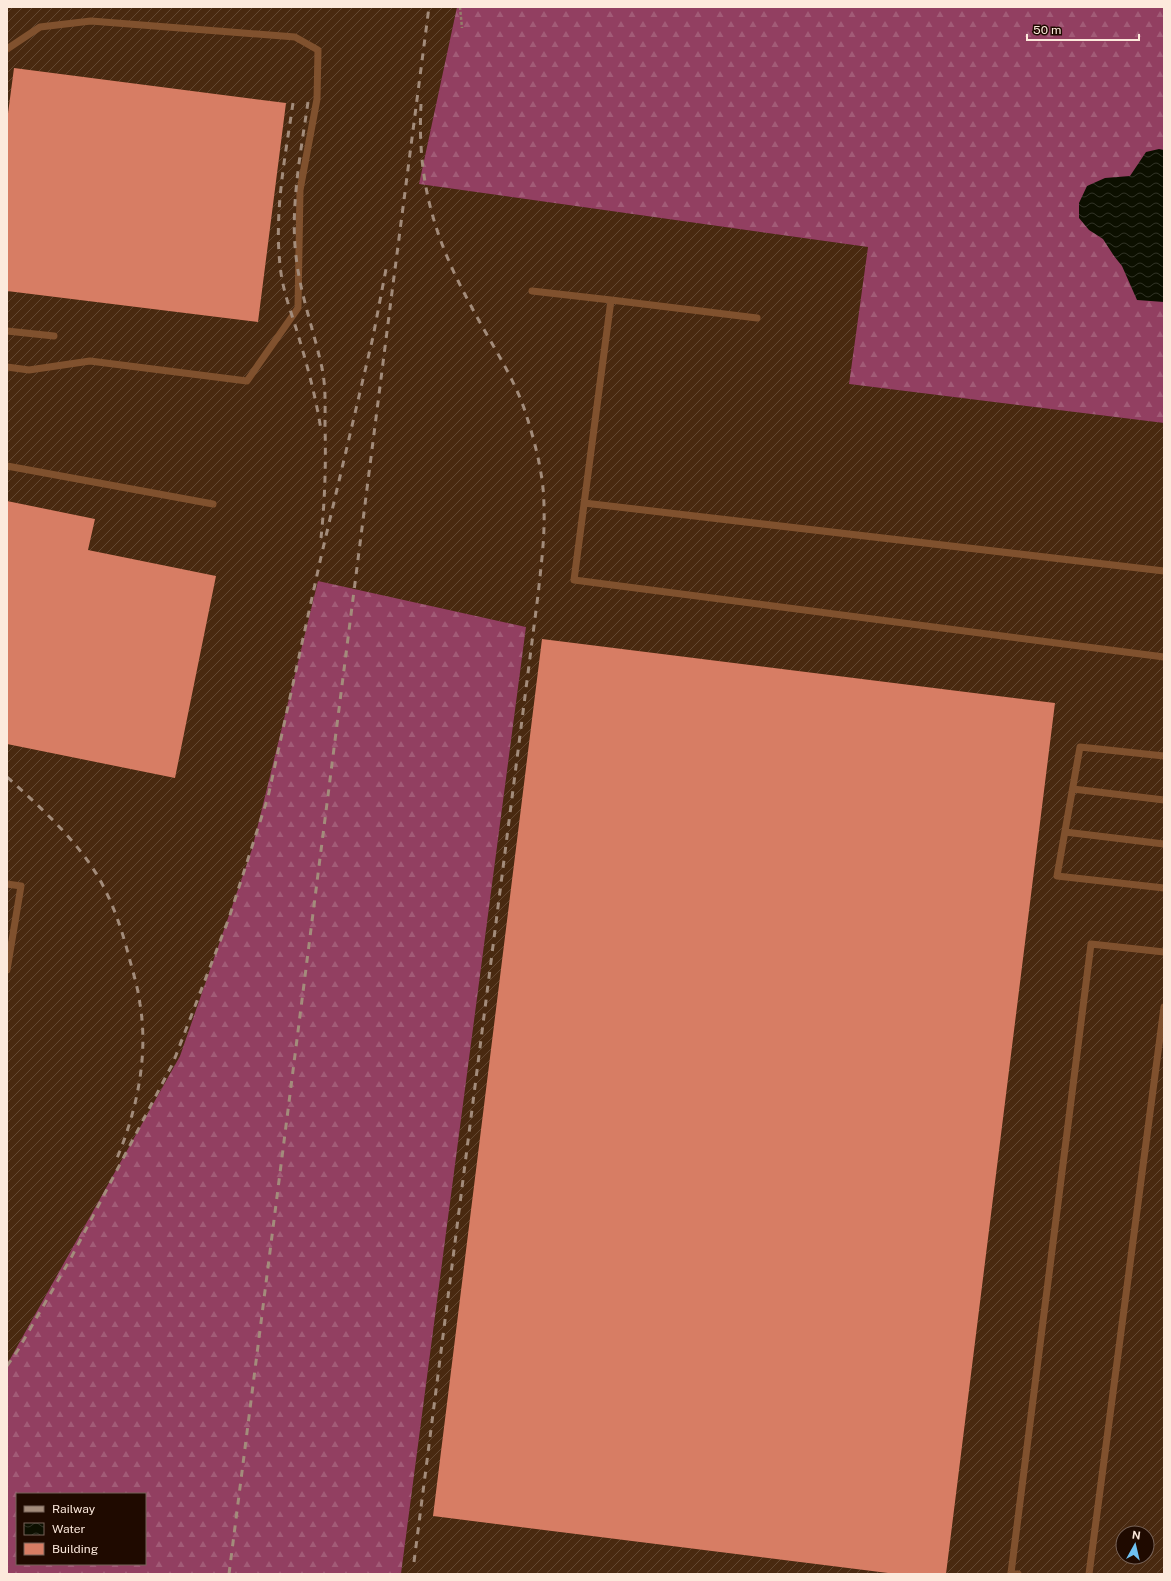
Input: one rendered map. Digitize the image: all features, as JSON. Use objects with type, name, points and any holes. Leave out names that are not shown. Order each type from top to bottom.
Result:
[{"type":"lane","points":[[7,49],[40,27],[91,22],[295,37],[318,50],[317,99],[300,190],[298,308],[247,381],[90,361],[29,370],[7,367]]},
{"type":"lane","points":[[532,291],[757,318]]},
{"type":"lane","points":[[611,300],[574,580],[1164,657]]},
{"type":"lane","points":[[7,331],[54,336]]},
{"type":"lane","points":[[7,466],[213,504]]},
{"type":"lane","points":[[584,503],[1164,571]]},
{"type":"lane","points":[[1164,756],[1080,747],[1058,876],[1164,888]]},
{"type":"lane","points":[[1072,789],[1164,800]]},
{"type":"lane","points":[[1065,832],[1164,844]]},
{"type":"lane","points":[[7,884],[21,886],[7,970]]},
{"type":"lane","points":[[1013,1574],[1091,944],[1164,952]]},
{"type":"lane","points":[[1089,1574],[1164,1007]]},
{"type":"path","points":[[460,7],[462,28]]},
{"type":"shaded area","points":[[7,7],[457,7],[419,184],[868,247],[849,384],[1164,423],[1164,1574],[401,1574],[526,627],[318,582],[252,849],[180,1056],[9,1361],[7,1360]]},
{"type":"green space","points":[[457,7],[1164,7],[1164,423],[849,384],[868,247],[419,184]]},
{"type":"green space","points":[[318,581],[526,627],[401,1574],[7,1574],[7,1360],[9,1361],[180,1056],[252,849]]},
{"type":"water","points":[[1159,149],[1164,150],[1164,302],[1137,300],[1122,266],[1103,239],[1089,230],[1079,218],[1079,203],[1087,186],[1105,178],[1130,176],[1146,152]]},
{"type":"building","points":[[14,68],[286,103],[258,322],[7,291],[7,121]]},
{"type":"building","points":[[7,501],[95,519],[88,550],[216,576],[175,778],[7,744]]},
{"type":"building","points":[[542,639],[1055,703],[946,1574],[896,1574],[433,1516]]},
{"type":"railway","points":[[229,1574],[429,7]]},
{"type":"railway","points":[[308,102],[297,179],[294,218],[298,270],[319,354],[324,382],[325,468],[321,538]]},
{"type":"railway","points":[[293,103],[279,209],[279,252],[284,289],[309,372],[321,430]]},
{"type":"railway","points":[[414,1562],[538,595],[544,530],[544,496],[541,471],[525,411],[507,370],[457,280],[430,208],[422,158],[420,132],[421,104]]},
{"type":"railway","points":[[7,1366],[18,1350],[72,1256],[173,1063],[229,918],[268,797],[321,557],[373,337],[386,269]]},
{"type":"railway","points":[[7,777],[63,831],[92,867],[110,899],[126,945],[139,998],[143,1045],[142,1065],[135,1105],[115,1163]]}]
